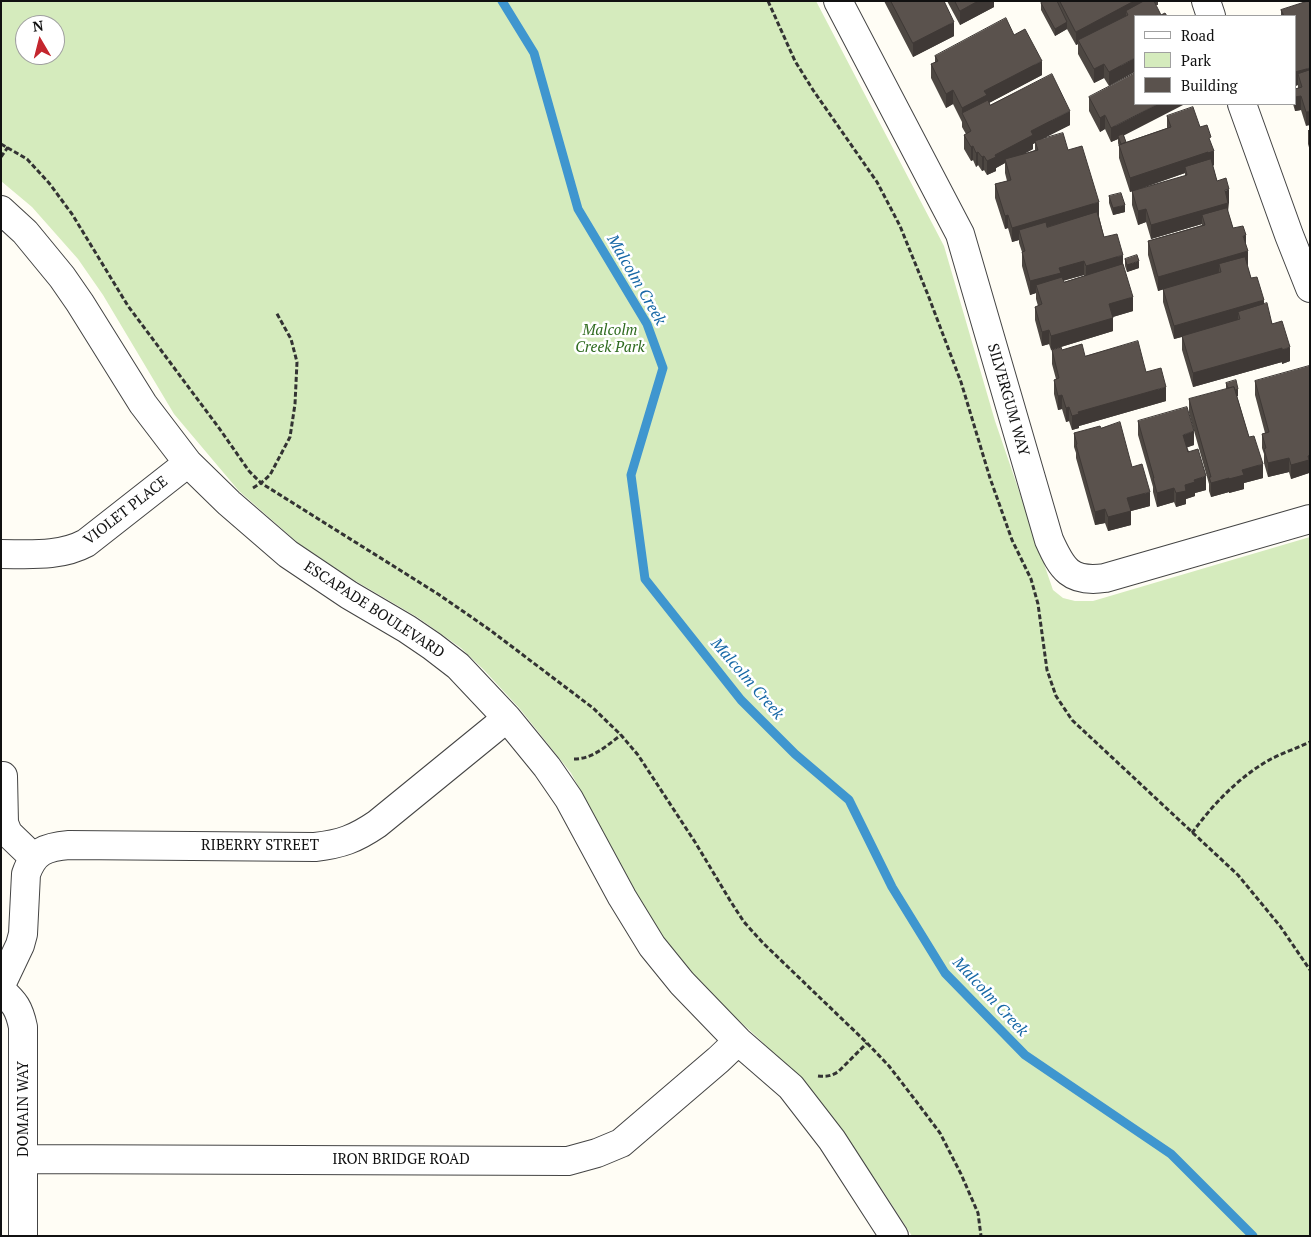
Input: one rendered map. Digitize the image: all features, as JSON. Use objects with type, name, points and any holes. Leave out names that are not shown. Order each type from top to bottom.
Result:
[{"type":"street","name":"SILVERGUM WAY","points":[[838,1],[960,234],[1048,540],[1058,560],[1068,572],[1080,578],[1105,578],[1310,519]]},
{"type":"street","points":[[1242,105],[1308,277]]},
{"type":"street","name":"ESCAPADE BOULEVARD","points":[[1,210],[25,232],[62,277],[143,404],[188,463],[229,503],[288,554],[349,595],[407,629],[458,666],[508,718],[548,767],[569,799],[652,946],[682,983],[738,1041],[791,1087],[832,1140],[894,1236]]},
{"type":"street","name":"VIOLET PLACE","points":[[1,554],[53,553],[78,548],[188,463]]},
{"type":"street","name":"RIBERRY STREET","points":[[34,858],[43,850],[54,846],[69,845],[314,847],[334,845],[363,834],[377,824],[508,718]]},
{"type":"street","points":[[1,985],[20,945],[23,934],[26,874],[34,858],[8,833],[4,823],[3,776]]},
{"type":"street","name":"DOMAIN WAY","points":[[1,990],[13,1001],[20,1013],[23,1027],[23,1236]]},
{"type":"street","name":"IRON BRIDGE ROAD","points":[[24,1159],[568,1161],[597,1153],[621,1143],[738,1041]]},
{"type":"path","points":[[1,157],[8,147]]},
{"type":"path","points":[[261,483],[270,475],[290,437],[295,404],[297,362],[291,339],[276,312]]},
{"type":"path","points":[[548,767],[564,759],[584,759],[592,756],[621,735]]},
{"type":"path","points":[[1192,833],[1229,791],[1252,771],[1271,759],[1310,742]]},
{"type":"path","points":[[791,1087],[805,1076],[812,1074],[833,1075],[867,1043]]},
{"type":"green space","name":"Malcolm Creek Park","points":[[1,1],[816,1],[944,246],[995,421],[1053,590],[1063,598],[1075,601],[1093,601],[1310,537],[1310,1236],[912,1236],[883,1191],[813,1092],[714,998],[660,937],[571,773],[520,709],[461,648],[417,617],[352,579],[298,543],[239,491],[174,414],[103,295],[78,259],[32,207],[1,181]]},
{"type":"building","points":[[891,1],[944,1],[954,22],[913,43]]},
{"type":"building","points":[[955,1],[978,1],[960,11]]},
{"type":"building","points":[[1057,1],[1067,22],[1055,29],[1041,3]]},
{"type":"building","points":[[1060,1],[1134,1],[1076,32]]},
{"type":"building","points":[[1144,1],[1154,1],[1161,15],[1134,15],[1134,59],[1109,72],[1104,64],[1094,69],[1078,40],[1128,15],[1126,11]]},
{"type":"building","points":[[1310,1],[1310,68],[1296,72],[1296,15],[1284,15],[1281,10]]},
{"type":"building","points":[[1006,18],[1014,35],[1025,29],[1042,61],[984,91],[987,95],[962,108],[953,90],[946,94],[931,64],[938,61],[935,56]]},
{"type":"building","points":[[1310,70],[1310,111],[1306,112],[1301,96],[1296,97],[1296,89],[1302,87],[1298,74]]},
{"type":"building","points":[[1052,74],[1070,111],[1031,131],[1033,135],[995,155],[996,157],[987,161],[984,156],[982,157],[978,152],[976,153],[964,135],[971,131],[962,113],[988,100],[990,105]]},
{"type":"building","points":[[1134,74],[1134,105],[1156,105],[1111,128],[1105,115],[1100,118],[1089,97]]},
{"type":"building","points":[[1193,107],[1200,127],[1207,125],[1214,151],[1130,178],[1119,145],[1171,127],[1167,116]]},
{"type":"building","points":[[1063,133],[1068,150],[1082,146],[1099,202],[1012,228],[1008,215],[1005,216],[995,184],[1011,180],[1005,159],[1038,150],[1035,141]]},
{"type":"building","points":[[1123,134],[1126,142],[1121,144],[1118,136]]},
{"type":"building","points":[[1211,159],[1217,181],[1226,178],[1229,189],[1225,190],[1228,203],[1151,225],[1146,209],[1138,211],[1132,191],[1187,175],[1185,167]]},
{"type":"building","points":[[1121,193],[1125,205],[1113,208],[1109,196]]},
{"type":"building","points":[[1227,208],[1233,228],[1243,226],[1246,235],[1243,236],[1248,251],[1158,277],[1148,241],[1205,225],[1202,215]]},
{"type":"building","points":[[1097,212],[1104,237],[1117,234],[1123,255],[1086,266],[1084,261],[1059,268],[1061,273],[1030,281],[1022,252],[1025,251],[1019,230],[1046,222],[1047,227]]},
{"type":"building","points":[[1137,255],[1139,261],[1127,265],[1125,259]]},
{"type":"building","points":[[1245,257],[1251,278],[1257,277],[1264,300],[1174,326],[1163,289],[1221,272],[1219,264]]},
{"type":"building","points":[[1123,264],[1133,297],[1109,304],[1113,318],[1051,336],[1049,330],[1042,332],[1035,307],[1042,304],[1036,285],[1062,277],[1064,282]]},
{"type":"building","points":[[1267,303],[1272,324],[1282,321],[1290,347],[1193,373],[1182,336],[1240,319],[1238,312]]},
{"type":"building","points":[[1138,341],[1146,372],[1161,368],[1166,387],[1078,412],[1079,414],[1072,416],[1069,407],[1066,408],[1062,395],[1058,396],[1054,380],[1059,378],[1052,350],[1061,347],[1062,350],[1082,344],[1085,356]]},
{"type":"building","points":[[1309,366],[1309,460],[1291,465],[1289,458],[1268,463],[1262,434],[1269,432],[1255,381]]},
{"type":"building","points":[[1236,380],[1238,389],[1235,390],[1234,387],[1228,388],[1226,383]]},
{"type":"building","points":[[1234,387],[1249,437],[1254,436],[1263,464],[1242,470],[1244,475],[1211,483],[1209,477],[1211,477],[1189,399]]},
{"type":"building","points":[[1187,407],[1194,431],[1183,435],[1188,452],[1198,449],[1206,476],[1185,485],[1186,491],[1176,493],[1174,488],[1157,493],[1138,421]]},
{"type":"building","points":[[1120,422],[1132,467],[1142,464],[1150,492],[1127,498],[1131,511],[1108,517],[1105,509],[1095,512],[1074,433]]},
{"type":"waterway","name":"Malcolm Creek","points":[[502,1],[534,53],[578,209],[647,324],[663,368],[631,475],[645,579],[741,700],[795,754],[849,800],[892,887],[945,973],[1025,1055],[1171,1154],[1253,1236]]}]
